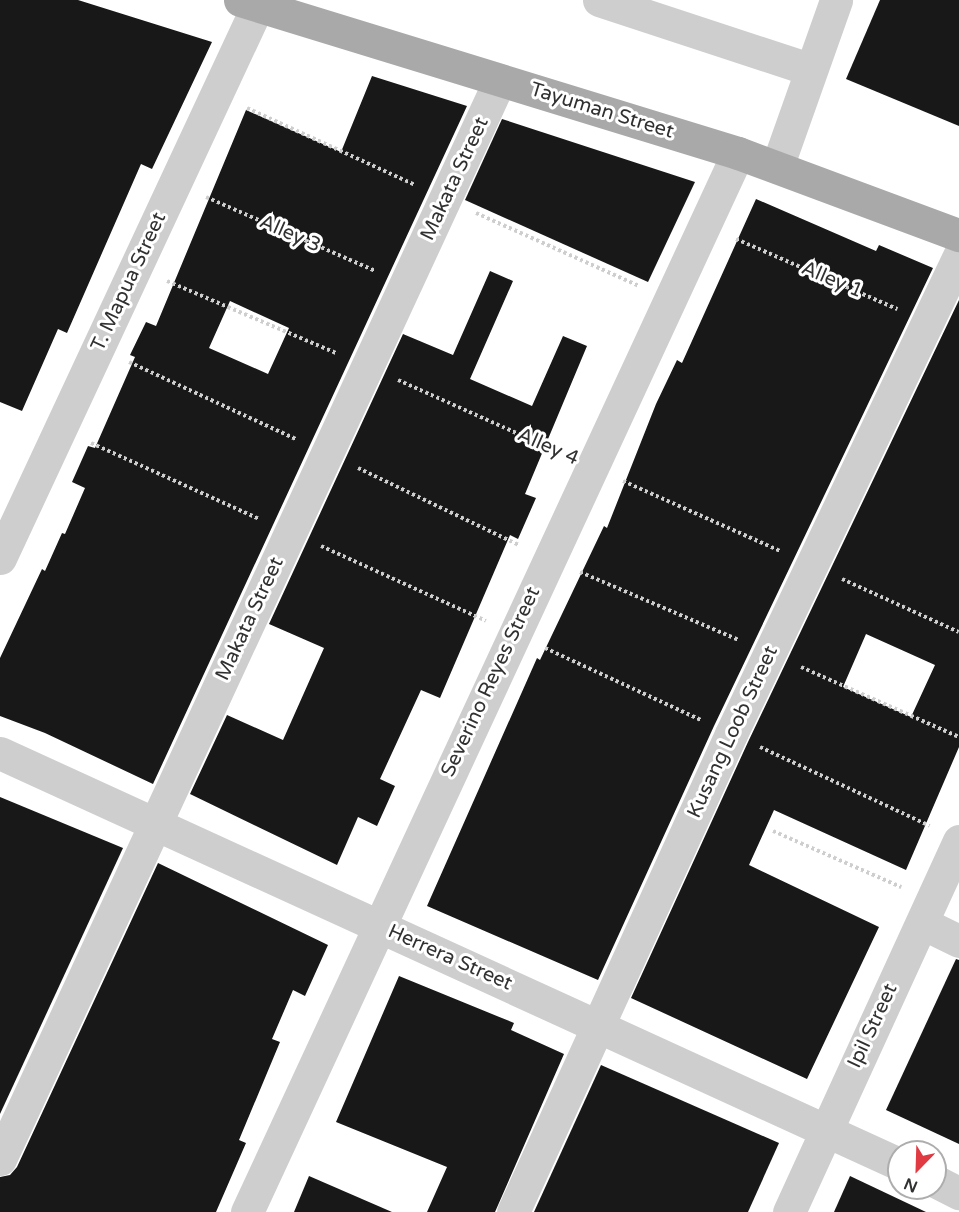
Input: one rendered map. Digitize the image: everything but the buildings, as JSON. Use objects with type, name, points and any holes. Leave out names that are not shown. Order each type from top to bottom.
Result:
[{"type":"main road","name":"Tayuman Street","points":[[249,3],[738,153],[959,235]]},
{"type":"street","points":[[599,0],[809,69]]},
{"type":"street","points":[[777,167],[809,69],[836,0]]},
{"type":"street","name":"T. Mapua Street","points":[[0,558],[136,268],[249,3]]},
{"type":"street","name":"Makata Street","points":[[0,1159],[500,80]]},
{"type":"street","name":"Severino Reyes Street","points":[[247,1212],[377,925],[738,153]]},
{"type":"street","name":"Kusang Loob Street","points":[[513,1212],[811,565],[959,256]]},
{"type":"street","name":"Herrera Street","points":[[0,753],[887,1158]]},
{"type":"street","name":"Ipil Street","points":[[789,1212],[825,1129],[959,842]]},
{"type":"street","points":[[927,911],[959,941]]},
{"type":"path","name":"Alley 3","points":[[174,183],[406,285]]},
{"type":"path","name":"Alley 1","points":[[705,225],[928,322]]},
{"type":"path","name":"Alley 4","points":[[136,268],[368,366],[959,632]]},
{"type":"path","points":[[773,831],[927,911]]}]
